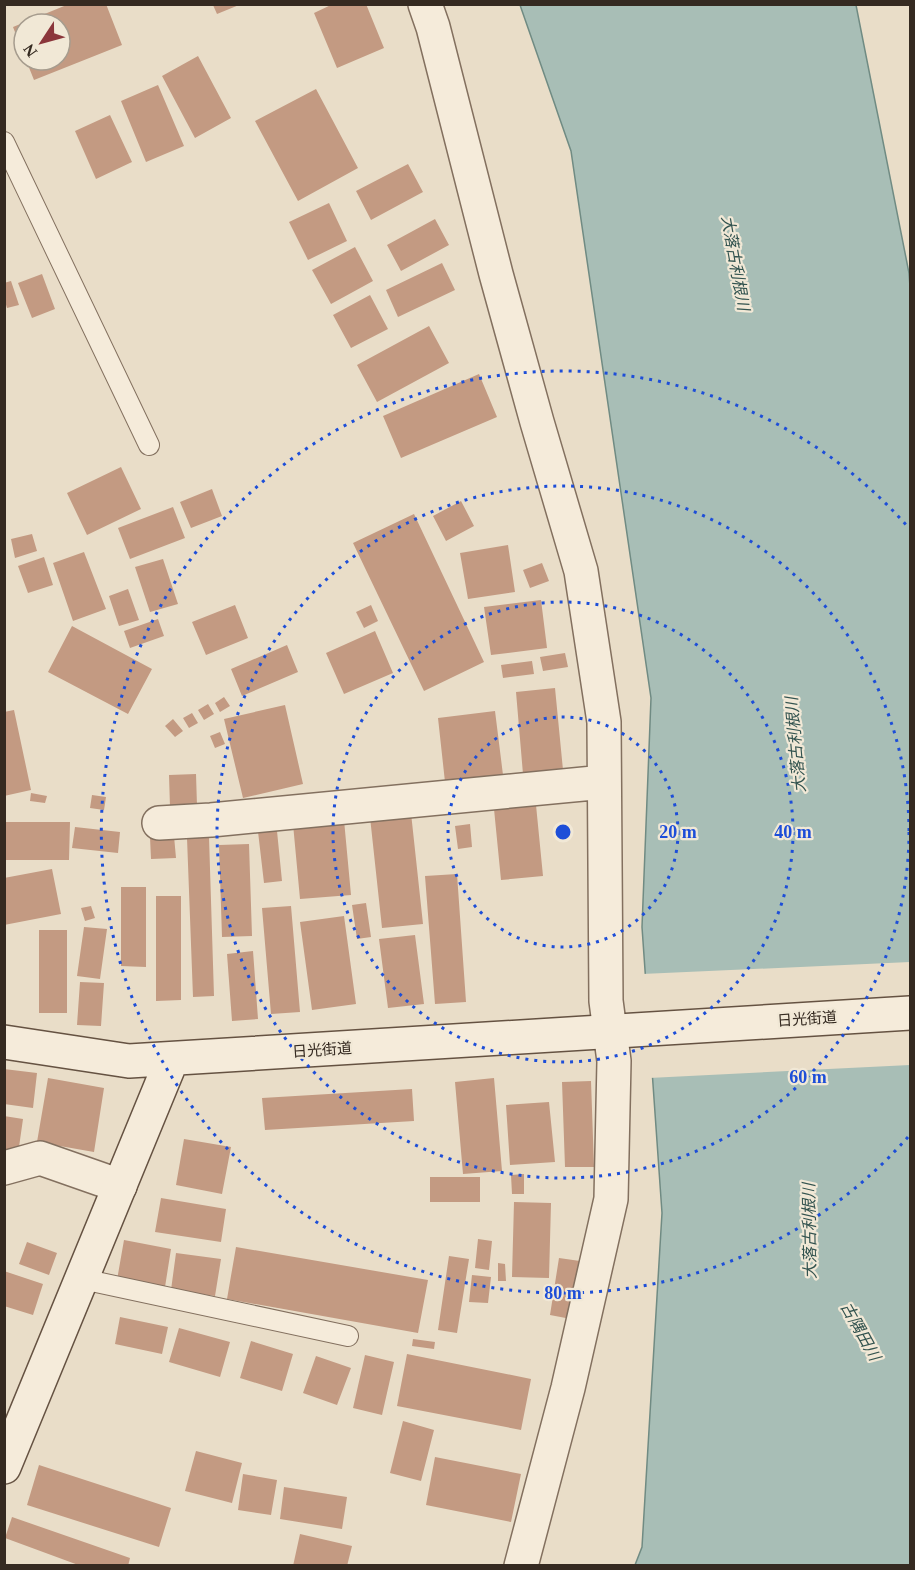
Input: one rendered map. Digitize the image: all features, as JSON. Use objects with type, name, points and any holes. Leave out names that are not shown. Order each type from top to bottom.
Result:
[{"type":"street","points":[[425,4],[433,27],[482,222],[581,571],[604,722],[606,1000],[617,1031],[614,1061],[611,1199],[568,1388],[520,1566]]},
{"type":"street","points":[[159,823],[223,819],[604,782]]},
{"type":"street","name":"日光街道","points":[[4,1042],[129,1062],[910,1013]]},
{"type":"street","points":[[4,1467],[172,1059]]},
{"type":"street","points":[[4,1168],[40,1158],[120,1186]]},
{"type":"lane","points":[[4,142],[149,445]]},
{"type":"lane","points":[[82,1279],[348,1336]]},
{"type":"water","points":[[520,5],[856,5],[910,287],[910,1565],[635,1565],[642,1547],[662,1213],[642,927],[651,698],[571,151]]},
{"type":"pier","points":[[910,962],[910,1065],[649,1078],[642,974]]},
{"type":"building","points":[[69,4],[106,4],[122,45],[72,65],[72,12],[50,12]]},
{"type":"building","points":[[333,4],[366,4],[384,48],[337,68],[314,13]]},
{"type":"building","points":[[213,5],[239,5],[217,14]]},
{"type":"building","points":[[198,56],[231,118],[195,138],[162,76]]},
{"type":"building","points":[[31,72],[54,72],[34,80]]},
{"type":"building","points":[[158,85],[184,146],[146,162],[121,101]]},
{"type":"building","points":[[316,89],[358,168],[298,201],[255,121]]},
{"type":"building","points":[[110,115],[132,162],[96,179],[75,131]]},
{"type":"building","points":[[408,164],[423,192],[371,220],[356,191]]},
{"type":"building","points":[[329,203],[347,241],[308,260],[289,222]]},
{"type":"building","points":[[435,219],[449,245],[401,271],[387,245]]},
{"type":"building","points":[[355,247],[373,281],[331,304],[312,270]]},
{"type":"building","points":[[442,263],[455,290],[398,317],[386,290]]},
{"type":"building","points":[[42,274],[55,309],[32,318],[18,283]]},
{"type":"building","points":[[11,281],[19,305],[7,308],[4,283]]},
{"type":"building","points":[[370,295],[388,329],[351,348],[333,315]]},
{"type":"building","points":[[429,326],[449,363],[377,402],[357,365]]},
{"type":"building","points":[[479,374],[497,417],[401,458],[383,416]]},
{"type":"building","points":[[121,467],[141,509],[87,535],[67,493]]},
{"type":"building","points":[[212,489],[222,516],[191,528],[180,502]]},
{"type":"building","points":[[461,501],[474,526],[446,541],[433,516]]},
{"type":"building","points":[[173,507],[185,538],[130,559],[118,528]]},
{"type":"building","points":[[414,514],[484,662],[424,691],[353,543]]},
{"type":"building","points":[[32,534],[37,551],[15,558],[11,539]]},
{"type":"building","points":[[508,545],[515,592],[468,599],[460,553]]},
{"type":"building","points":[[84,552],[106,609],[73,621],[53,563]]},
{"type":"building","points":[[44,557],[53,585],[28,593],[18,566]]},
{"type":"building","points":[[163,559],[178,604],[150,612],[135,567]]},
{"type":"building","points":[[542,563],[549,581],[530,588],[523,570]]},
{"type":"building","points":[[128,589],[139,620],[119,626],[109,596]]},
{"type":"building","points":[[541,600],[547,648],[491,655],[484,607]]},
{"type":"building","points":[[235,605],[248,638],[206,655],[192,622]]},
{"type":"building","points":[[371,605],[378,621],[364,628],[356,612]]},
{"type":"building","points":[[158,619],[164,636],[130,648],[124,631]]},
{"type":"building","points":[[72,626],[152,669],[128,714],[48,672]]},
{"type":"building","points":[[375,631],[393,673],[344,694],[326,653]]},
{"type":"building","points":[[287,645],[298,672],[242,696],[231,669]]},
{"type":"building","points":[[565,653],[568,667],[543,671],[540,657]]},
{"type":"building","points":[[532,661],[534,674],[503,678],[501,665]]},
{"type":"building","points":[[555,688],[563,770],[523,774],[516,692]]},
{"type":"building","points":[[224,697],[230,706],[220,712],[215,703]]},
{"type":"building","points":[[208,704],[214,714],[204,720],[198,710]]},
{"type":"building","points":[[285,705],[303,784],[243,798],[224,719]]},
{"type":"building","points":[[14,710],[31,790],[4,796],[4,712]]},
{"type":"building","points":[[495,711],[503,775],[445,782],[438,718]]},
{"type":"building","points":[[192,713],[198,723],[189,728],[183,718]]},
{"type":"building","points":[[173,719],[183,731],[175,737],[165,726]]},
{"type":"building","points":[[220,732],[225,744],[215,748],[210,736]]},
{"type":"building","points":[[196,774],[197,806],[170,807],[169,775]]},
{"type":"building","points":[[31,793],[47,796],[45,803],[30,801]]},
{"type":"building","points":[[92,795],[106,797],[104,810],[90,808]]},
{"type":"building","points":[[536,805],[543,876],[501,880],[494,809]]},
{"type":"building","points":[[411,813],[423,924],[382,928],[370,817]]},
{"type":"building","points":[[344,820],[351,895],[300,899],[293,824]]},
{"type":"building","points":[[276,821],[282,881],[264,883],[257,823]]},
{"type":"building","points":[[4,822],[70,822],[69,860],[4,860]]},
{"type":"building","points":[[470,824],[472,847],[458,849],[455,826]]},
{"type":"building","points":[[75,827],[120,832],[118,853],[72,848]]},
{"type":"building","points":[[174,836],[176,858],[151,859],[150,837]]},
{"type":"building","points":[[209,837],[214,996],[193,997],[187,838]]},
{"type":"building","points":[[249,844],[252,936],[222,937],[219,845]]},
{"type":"building","points":[[52,869],[61,914],[4,925],[4,878]]},
{"type":"building","points":[[457,874],[466,1002],[435,1004],[425,876]]},
{"type":"building","points":[[121,887],[146,887],[146,967],[121,966]]},
{"type":"building","points":[[156,896],[181,896],[181,1000],[156,1001]]},
{"type":"building","points":[[366,903],[371,937],[357,939],[352,905]]},
{"type":"building","points":[[91,906],[95,918],[85,921],[81,908]]},
{"type":"building","points":[[291,906],[300,1012],[271,1014],[262,908]]},
{"type":"building","points":[[344,916],[356,1004],[312,1010],[300,922]]},
{"type":"building","points":[[84,927],[107,929],[100,979],[77,976]]},
{"type":"building","points":[[39,930],[67,930],[67,1013],[39,1013]]},
{"type":"building","points":[[415,935],[424,1004],[388,1008],[379,939]]},
{"type":"building","points":[[253,951],[258,1019],[232,1021],[227,954]]},
{"type":"building","points":[[80,982],[104,983],[101,1026],[77,1025]]},
{"type":"building","points":[[4,1069],[37,1073],[33,1108],[4,1104]]},
{"type":"building","points":[[48,1078],[104,1088],[94,1152],[37,1142]]},
{"type":"building","points":[[494,1078],[502,1171],[463,1174],[455,1082]]},
{"type":"building","points":[[591,1081],[594,1167],[565,1167],[562,1082]]},
{"type":"building","points":[[412,1089],[414,1121],[265,1130],[262,1098]]},
{"type":"building","points":[[549,1102],[555,1162],[510,1165],[506,1105]]},
{"type":"building","points":[[4,1116],[23,1119],[18,1154],[4,1152]]},
{"type":"building","points":[[184,1139],[231,1147],[222,1194],[176,1185]]},
{"type":"building","points":[[524,1174],[524,1194],[512,1194],[511,1175]]},
{"type":"building","points":[[430,1177],[480,1177],[480,1202],[430,1202]]},
{"type":"building","points":[[161,1198],[226,1209],[221,1242],[155,1232]]},
{"type":"building","points":[[514,1202],[551,1203],[549,1278],[512,1277]]},
{"type":"building","points":[[478,1239],[492,1241],[489,1270],[475,1268]]},
{"type":"building","points":[[124,1240],[171,1249],[165,1287],[117,1280]]},
{"type":"building","points":[[27,1242],[57,1253],[49,1275],[19,1264]]},
{"type":"building","points":[[236,1247],[428,1280],[418,1333],[227,1299]]},
{"type":"building","points":[[176,1253],[221,1259],[215,1296],[171,1290]]},
{"type":"building","points":[[449,1256],[469,1259],[457,1333],[438,1330]]},
{"type":"building","points":[[559,1258],[580,1261],[571,1319],[550,1315]]},
{"type":"building","points":[[498,1263],[505,1264],[506,1281],[498,1281]]},
{"type":"building","points":[[4,1271],[43,1284],[33,1315],[4,1306]]},
{"type":"building","points":[[472,1275],[491,1277],[488,1303],[469,1302]]},
{"type":"building","points":[[120,1317],[168,1327],[162,1354],[115,1344]]},
{"type":"building","points":[[179,1328],[230,1342],[220,1377],[169,1362]]},
{"type":"building","points":[[413,1339],[435,1342],[434,1349],[412,1346]]},
{"type":"building","points":[[251,1341],[293,1354],[282,1391],[240,1378]]},
{"type":"building","points":[[407,1354],[531,1379],[521,1430],[397,1406]]},
{"type":"building","points":[[365,1355],[394,1362],[382,1415],[353,1408]]},
{"type":"building","points":[[316,1356],[351,1368],[337,1405],[303,1393]]},
{"type":"building","points":[[403,1421],[434,1430],[421,1481],[390,1473]]},
{"type":"building","points":[[196,1451],[242,1463],[232,1503],[185,1491]]},
{"type":"building","points":[[435,1457],[521,1474],[511,1522],[426,1505]]},
{"type":"building","points":[[39,1465],[171,1508],[159,1547],[27,1505]]},
{"type":"building","points":[[243,1474],[277,1480],[271,1515],[238,1510]]},
{"type":"building","points":[[284,1487],[347,1497],[342,1529],[280,1519]]},
{"type":"building","points":[[12,1517],[130,1558],[128,1566],[81,1566],[5,1538]]},
{"type":"building","points":[[300,1534],[352,1546],[347,1566],[293,1566]]},
{"type":"water label","name":"大落古利根川","points":[[736,263]]},
{"type":"water label","name":"大落古利根川","points":[[795,745]]},
{"type":"water label","name":"大落古利根川","points":[[809,1231]]},
{"type":"water label","name":"古隅田川","points":[[861,1331]]}]
